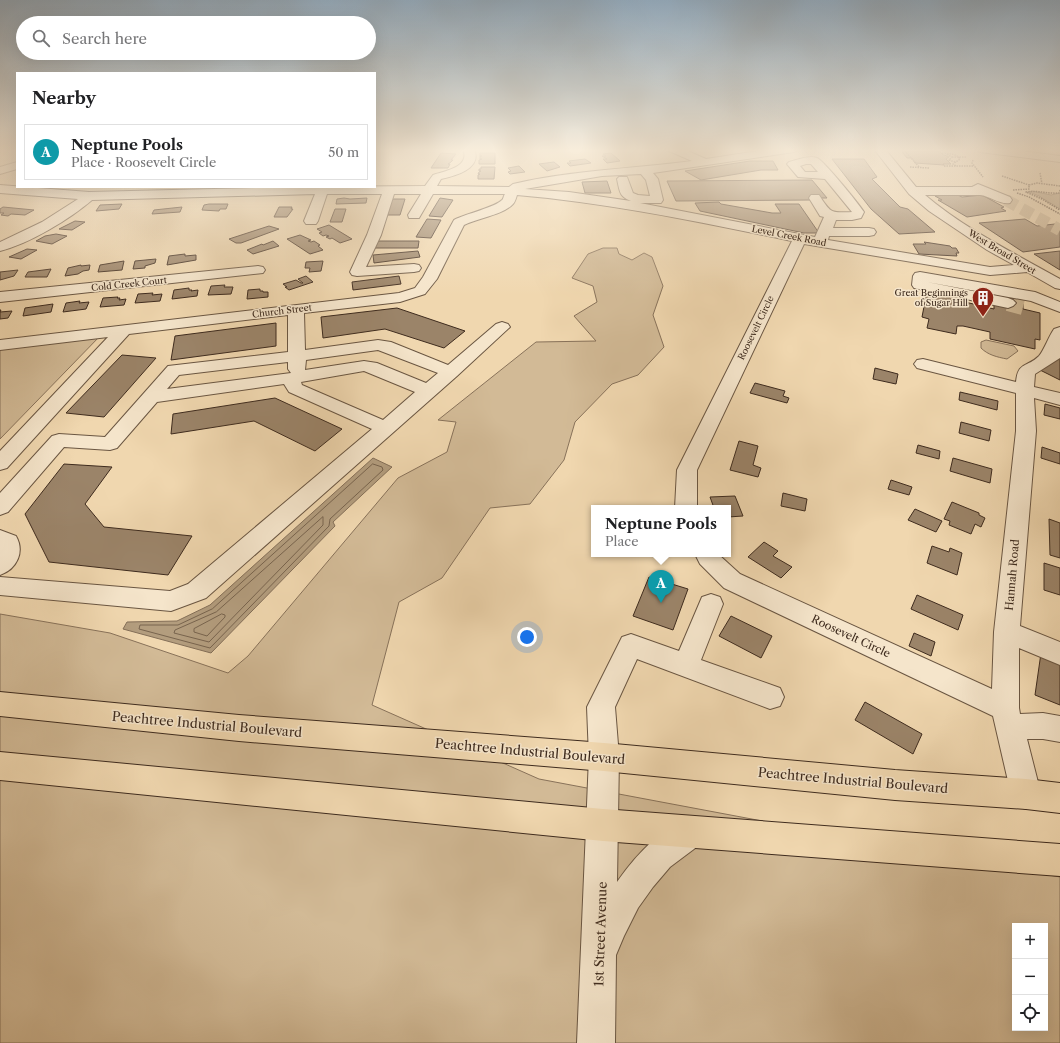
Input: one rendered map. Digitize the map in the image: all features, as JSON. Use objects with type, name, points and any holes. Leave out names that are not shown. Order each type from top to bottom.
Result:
[{"type":"highway","name":"Peachtree Industrial Boulevard","points":[[0,704],[239,728],[604,757],[895,785],[1026,794],[1060,798]]},
{"type":"highway","points":[[0,766],[603,825],[1060,860]]},
{"type":"street","points":[[0,247],[34,232],[70,210],[87,198]]},
{"type":"street","points":[[311,221],[319,198]]},
{"type":"street","points":[[386,198],[374,235],[357,272],[414,268]]},
{"type":"street","points":[[414,215],[424,198]]},
{"type":"street","name":"Church Street","points":[[0,344],[400,297],[420,291],[430,279],[459,223],[468,218],[500,207],[508,202],[510,198]]},
{"type":"street","name":"Level Creek Road","points":[[581,198],[671,212],[800,239],[822,237],[974,268],[1003,271],[1027,268]]},
{"type":"street","points":[[633,198],[657,200],[660,198]]},
{"type":"street","points":[[815,198],[825,213],[831,216],[856,215],[858,212],[846,198]]},
{"type":"street","name":"West Broad Street","points":[[921,198],[952,222],[1027,268],[1060,285]]},
{"type":"street","points":[[831,216],[822,237],[869,232]]},
{"type":"street","name":"Roosevelt Circle","points":[[686,505],[687,470],[800,239]]},
{"type":"street","points":[[974,268],[974,291]]},
{"type":"street","name":"Cold Creek Court","points":[[0,297],[258,270]]},
{"type":"street","points":[[920,276],[919,285],[1035,297],[1060,307]]},
{"type":"street","points":[[974,291],[1008,303]]},
{"type":"street","points":[[1023,306],[1038,309],[1060,321]]},
{"type":"street","points":[[290,378],[298,369],[296,309]]},
{"type":"street","points":[[0,586],[171,602],[197,591],[502,327]]},
{"type":"street","points":[[0,463],[124,330]]},
{"type":"street","points":[[1025,381],[1055,344]]},
{"type":"street","points":[[0,507],[59,440],[110,444],[174,370],[378,345],[385,346],[450,372]]},
{"type":"street","points":[[924,364],[1025,381],[1060,385]]},
{"type":"street","points":[[151,396],[290,378],[364,366],[371,367],[428,391]]},
{"type":"street","points":[[290,378],[295,388],[386,428]]},
{"type":"street","points":[[1025,381],[1060,399]]},
{"type":"street","name":"Hannah Road","points":[[1025,381],[1026,431],[1007,632],[1008,718],[1026,794]]},
{"type":"street","points":[[0,538],[8,542],[10,551],[7,560],[0,566]]},
{"type":"street","name":"Roosevelt Circle","points":[[708,557],[732,581],[1008,718]]},
{"type":"street","points":[[686,665],[711,604]]},
{"type":"street","points":[[1007,632],[1060,654]]},
{"type":"street","points":[[603,825],[604,757],[601,707],[631,645],[770,697]]},
{"type":"street","points":[[1008,718],[1060,730]]},
{"type":"street","name":"1st Street Avenue","points":[[596,1043],[603,825]]},
{"type":"street","points":[[599,958],[615,918],[628,892],[660,855],[691,832]]},
{"type":"path","points":[[1039,198],[1060,210]]},
{"type":"shaded area","points":[[603,248],[617,248],[619,254],[632,260],[644,253],[652,257],[663,286],[653,315],[664,347],[638,375],[612,384],[575,422],[564,460],[530,504],[490,508],[442,578],[399,602],[372,705],[539,779],[1060,877],[1060,1043],[0,1043],[0,614],[110,633],[228,673],[248,656],[398,478],[447,452],[456,422],[438,420],[536,342],[596,341],[574,316],[597,302],[593,286],[572,278],[588,254]]},
{"type":"shaded area","points":[[101,335],[0,439],[0,346]]},
{"type":"shaded area","points":[[986,340],[1014,346],[1018,351],[1007,359],[993,355],[981,348],[981,342]]},
{"type":"water","points":[[1042,198],[1060,198],[1060,209]]},
{"type":"water","points":[[373,458],[392,467],[333,522],[335,526],[211,653],[123,629],[127,622],[177,621],[210,605]]},
{"type":"building","points":[[367,198],[366,203],[336,204],[337,199]]},
{"type":"building","points":[[440,198],[453,200],[442,217],[429,216]]},
{"type":"building","points":[[675,198],[827,198],[811,198],[812,200],[676,201]]},
{"type":"building","points":[[862,198],[891,198],[900,207],[908,209],[935,232],[899,234],[871,209]]},
{"type":"building","points":[[938,198],[987,198],[1004,207],[1001,208],[1006,211],[967,217],[938,200],[942,200]]},
{"type":"building","points":[[391,199],[405,199],[400,215],[385,215]]},
{"type":"building","points":[[719,202],[721,204],[772,213],[781,213],[775,204],[799,204],[819,233],[804,233],[700,211],[695,203]]},
{"type":"building","points":[[122,204],[119,209],[96,211],[100,205]]},
{"type":"building","points":[[228,204],[226,209],[220,209],[219,211],[202,210],[204,205]]},
{"type":"building","points":[[3,207],[34,210],[25,215],[11,214],[8,216],[1,215],[4,213],[0,213],[0,209]]},
{"type":"building","points":[[182,207],[180,212],[152,214],[154,210]]},
{"type":"building","points":[[279,207],[292,207],[291,209],[293,209],[287,217],[274,217]]},
{"type":"building","points":[[335,209],[346,209],[342,222],[330,222]]},
{"type":"building","points":[[427,219],[441,220],[431,238],[416,237]]},
{"type":"building","points":[[1025,219],[1037,226],[1055,224],[1060,227],[1060,247],[1023,252],[979,223]]},
{"type":"building","points":[[75,221],[85,222],[72,230],[59,229]]},
{"type":"building","points":[[329,225],[352,239],[340,243],[332,238],[330,239],[326,237],[329,236],[323,236],[319,233],[322,232],[317,229]]},
{"type":"building","points":[[269,226],[279,229],[241,243],[236,243],[229,239]]},
{"type":"building","points":[[56,234],[67,236],[52,244],[36,241],[45,236]]},
{"type":"building","points":[[300,235],[311,240],[308,241],[314,241],[320,245],[318,246],[323,250],[310,254],[287,239]]},
{"type":"building","points":[[273,241],[279,246],[253,254],[247,250],[262,244],[263,245]]},
{"type":"building","points":[[376,241],[419,241],[418,248],[374,248]]},
{"type":"building","points":[[924,242],[950,246],[952,248],[956,248],[959,253],[956,253],[957,256],[919,254],[913,244],[926,244]]},
{"type":"building","points":[[27,249],[37,250],[21,259],[9,257]]},
{"type":"building","points":[[418,251],[420,257],[374,263],[373,255]]},
{"type":"building","points":[[1060,251],[1060,270],[1034,254]]},
{"type":"building","points":[[185,254],[185,256],[196,255],[196,260],[167,265],[169,256]]},
{"type":"building","points":[[156,259],[155,263],[145,266],[145,268],[133,269],[135,261]]},
{"type":"building","points":[[124,261],[122,270],[98,272],[100,265]]},
{"type":"building","points":[[323,261],[321,271],[309,272],[310,268],[305,268],[306,262]]},
{"type":"building","points":[[81,265],[90,265],[89,270],[78,274],[65,276],[68,268]]},
{"type":"building","points":[[51,269],[47,277],[25,277],[28,272]]},
{"type":"building","points":[[18,270],[14,276],[0,280],[0,272]]},
{"type":"building","points":[[306,276],[313,282],[289,290],[283,284],[296,280],[303,283],[298,279]]},
{"type":"building","points":[[399,276],[401,284],[353,290],[352,282]]},
{"type":"building","points":[[225,285],[224,287],[233,287],[231,294],[208,295],[211,286]]},
{"type":"building","points":[[189,288],[189,290],[192,290],[191,291],[198,290],[197,296],[172,299],[174,290]]},
{"type":"building","points":[[260,289],[260,291],[268,292],[268,297],[247,299],[248,290]]},
{"type":"building","name":"Great Beginnings of Sugar Hill","points":[[927,291],[965,297],[965,302],[994,309],[994,303],[1008,301],[1023,304],[1023,309],[1040,313],[1040,340],[1035,339],[1035,349],[990,339],[990,332],[963,326],[957,326],[956,334],[927,328],[929,319],[922,317]]},
{"type":"building","points":[[153,293],[152,295],[162,294],[160,301],[135,303],[138,294]]},
{"type":"building","points":[[118,297],[117,298],[120,298],[119,300],[126,299],[124,305],[100,307],[103,298]]},
{"type":"building","points":[[80,301],[79,303],[89,302],[86,309],[63,312],[66,303]]},
{"type":"building","points":[[53,304],[51,312],[23,316],[25,308]]},
{"type":"building","points":[[397,308],[465,331],[444,348],[385,329],[323,338],[321,317]]},
{"type":"building","points":[[12,311],[8,318],[0,319],[0,312]]},
{"type":"building","points":[[276,323],[276,346],[171,360],[175,336]]},
{"type":"building","points":[[122,355],[156,358],[104,417],[66,413]]},
{"type":"building","points":[[1060,357],[1060,380],[1038,369]]},
{"type":"building","points":[[875,368],[898,374],[896,384],[873,379]]},
{"type":"building","points":[[755,383],[785,391],[783,396],[789,398],[787,403],[750,393]]},
{"type":"building","points":[[960,392],[998,401],[997,410],[959,400]]},
{"type":"building","points":[[275,398],[342,429],[315,451],[254,421],[171,434],[173,414]]},
{"type":"building","points":[[1045,404],[1060,408],[1060,419],[1044,415]]},
{"type":"building","points":[[961,422],[991,430],[989,441],[959,433]]},
{"type":"building","points":[[739,441],[758,446],[753,465],[761,468],[758,477],[730,470]]},
{"type":"building","points":[[918,445],[940,451],[939,459],[916,453]]},
{"type":"building","points":[[1042,447],[1060,453],[1060,464],[1041,458]]},
{"type":"building","points":[[953,458],[992,469],[990,483],[950,471]]},
{"type":"building","points":[[64,464],[112,467],[85,504],[104,527],[192,536],[168,575],[49,562],[25,514]]},
{"type":"building","points":[[891,480],[912,487],[909,495],[888,489]]},
{"type":"building","points":[[783,493],[807,499],[805,511],[781,506]]},
{"type":"building","points":[[735,496],[743,516],[731,517],[731,505],[713,505],[710,497]]},
{"type":"building","points":[[952,502],[979,513],[979,515],[985,518],[981,527],[975,524],[971,534],[949,525],[950,521],[944,519]]},
{"type":"building","points":[[915,509],[942,521],[936,532],[908,520]]},
{"type":"building","points":[[1049,519],[1060,523],[1060,558],[1050,555]]},
{"type":"building","points":[[764,542],[778,551],[773,556],[792,567],[781,578],[748,557]]},
{"type":"building","points":[[932,546],[949,552],[950,548],[962,553],[957,575],[927,563]]},
{"type":"building","points":[[1044,563],[1060,568],[1060,595],[1044,590]]},
{"type":"building","points":[[649,577],[688,589],[673,630],[633,616]]},
{"type":"building","points":[[917,595],[963,615],[958,630],[911,609]]},
{"type":"building","points":[[731,616],[772,636],[761,658],[719,636]]},
{"type":"building","points":[[914,633],[935,642],[931,656],[909,646]]},
{"type":"building","points":[[1041,653],[1060,661],[1060,705],[1035,695]]},
{"type":"building","points":[[865,702],[922,734],[913,754],[855,720]]},
{"type":"tunnel","points":[[1006,200],[1060,230]]},
{"type":"tunnel","points":[[1008,303],[1023,307]]},
{"type":"place","name":"Great Beginnings of Sugar Hill","points":[[983,318]]},
{"type":"place","name":"Neptune Pools","points":[[661,603]]}]
